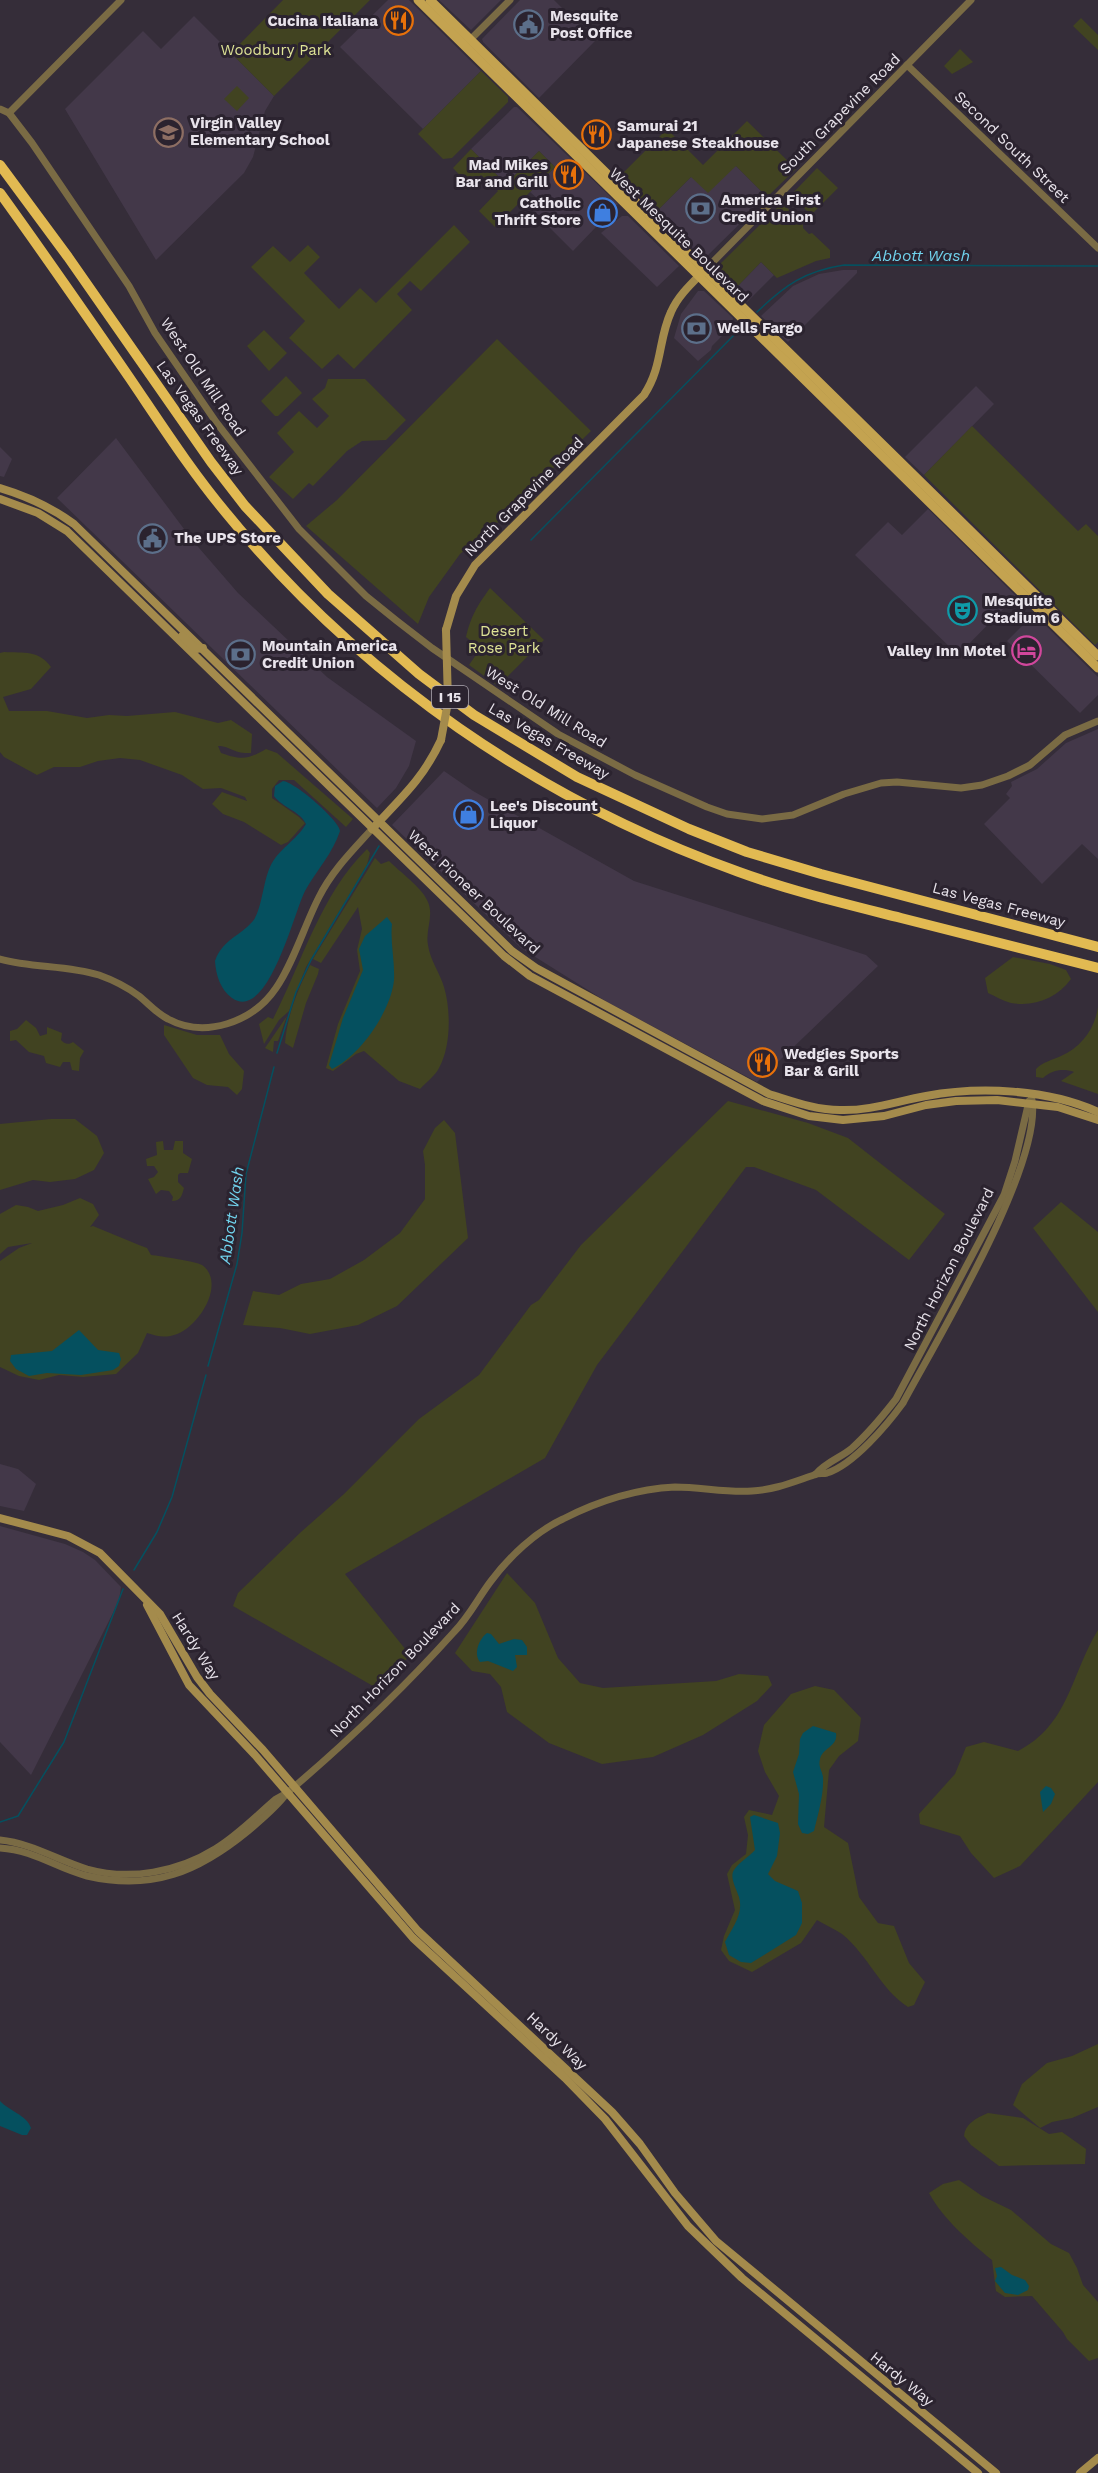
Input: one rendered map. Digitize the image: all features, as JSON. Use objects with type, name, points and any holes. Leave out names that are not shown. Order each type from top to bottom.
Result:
[{"type":"highway","name":"Las Vegas Freeway","points":[[0,165],[245,506],[328,594],[419,674],[474,715],[577,777],[679,825],[747,852],[821,874],[1098,946]]},
{"type":"highway","name":"I 15","points":[[0,193],[197,476],[229,517],[318,613],[366,656],[465,733],[515,766],[623,825],[741,873],[826,899],[1098,968]]},
{"type":"main road","name":"West Mesquite Boulevard","points":[[418,0],[468,42]]},
{"type":"main road","name":"West Mesquite Boulevard","points":[[430,0],[468,42],[594,167],[1098,656]]},
{"type":"main road","name":"North Grapevine Road","points":[[372,829],[418,782],[441,740],[448,702],[446,630],[456,596],[475,565],[644,395],[657,371],[670,313],[676,302],[702,273]]},
{"type":"main road","name":"West Mesquite Boulevard","points":[[812,380],[1098,668]]},
{"type":"main road","name":"West Pioneer Boulevard","points":[[0,488],[26,496],[56,511],[74,524],[512,951],[536,968],[769,1094],[809,1107],[841,1110],[880,1107],[957,1091],[1000,1090],[1060,1100],[1098,1112]]},
{"type":"main road","name":"West Pioneer Boulevard","points":[[0,499],[38,513],[68,531],[372,829],[504,956],[530,976],[763,1101],[809,1116],[843,1120],[884,1116],[926,1105],[956,1101],[997,1100],[1058,1107],[1098,1120]]},
{"type":"main road","points":[[163,625],[172,628],[196,649],[203,648]]},
{"type":"main road","name":"Hardy Way","points":[[0,1518],[68,1536],[87,1544],[100,1553],[160,1614],[197,1677],[210,1694],[263,1750],[418,1931],[612,2112],[716,2241],[996,2473]]},
{"type":"main road","name":"Hardy Way","points":[[138,1591],[189,1685],[255,1755],[413,1938],[565,2078],[605,2119],[688,2226],[710,2249],[978,2473]]},
{"type":"main road","points":[[1080,2473],[1098,2458]]},
{"type":"street","points":[[0,109],[9,113],[121,0]]},
{"type":"street","points":[[468,42],[510,0]]},
{"type":"street","name":"South Grapevine Road","points":[[702,273],[971,0]]},
{"type":"street","name":"Second South Street","points":[[907,65],[1098,248]]},
{"type":"street","name":"West Old Mill Road","points":[[9,113],[91,228],[129,286],[155,333],[216,422],[299,529],[359,589],[397,621],[432,648],[558,734],[635,775],[707,807],[727,814],[762,819],[793,815],[864,787],[881,783],[897,782],[961,788],[982,785],[1030,765],[1065,735],[1098,721]]},
{"type":"street","points":[[0,959],[20,964],[81,970],[99,975],[122,985],[156,1012],[184,1025],[219,1027],[239,1020],[262,1006],[277,988],[319,896],[339,865],[372,829]]},
{"type":"street","name":"North Horizon Boulevard","points":[[0,1840],[35,1848],[88,1869],[122,1874],[156,1872],[188,1864],[217,1848],[276,1799],[295,1787],[356,1733],[453,1633],[510,1559],[533,1538],[559,1520],[618,1495],[675,1487],[753,1491],[792,1484],[816,1474],[822,1467],[856,1444],[876,1425],[896,1399],[1004,1195],[1031,1095]]},
{"type":"street","name":"North Horizon Boulevard","points":[[0,1848],[33,1854],[85,1875],[121,1882],[157,1880],[192,1869],[222,1852],[279,1804],[287,1793]]},
{"type":"shaded area","points":[[388,0],[409,0],[481,71],[423,129],[340,47]]},
{"type":"shaded area","points":[[439,0],[501,0],[471,30]]},
{"type":"shaded area","points":[[520,0],[554,0],[595,41],[539,98],[482,39]]},
{"type":"shaded area","name":"Virgin Valley Elementary School","points":[[194,16],[274,96],[265,111],[253,157],[244,173],[156,260],[65,109],[143,31],[161,49]]},
{"type":"shaded area","points":[[514,107],[517,107],[618,204],[573,251],[530,208],[538,199],[530,192],[555,167],[539,151],[506,184],[471,149]]},
{"type":"shaded area","points":[[736,166],[767,197],[704,259],[656,212],[691,177]]},
{"type":"shaded area","points":[[622,216],[628,216],[679,266],[657,287],[601,233]]},
{"type":"shaded area","points":[[761,262],[774,275],[747,302],[734,290]]},
{"type":"shaded area","points":[[857,270],[857,273],[788,342],[761,316],[793,286],[819,274]]},
{"type":"shaded area","points":[[698,291],[704,291],[733,318],[732,326],[698,361],[674,338],[681,314]]},
{"type":"shaded area","points":[[976,386],[994,404],[924,475],[905,457]]},
{"type":"shaded area","points":[[116,438],[193,541],[238,593],[327,677],[416,741],[409,766],[396,788],[377,808],[57,498]]},
{"type":"shaded area","points":[[0,447],[12,459],[4,477],[0,476]]},
{"type":"shaded area","points":[[928,509],[1016,596],[958,655],[855,555],[888,522],[902,535]]},
{"type":"shaded area","points":[[1034,614],[1098,677],[1098,695],[1080,713],[1007,641]]},
{"type":"shaded area","points":[[1098,729],[1098,859],[1082,844],[1042,884],[984,824],[1010,798],[1006,794],[1012,786],[1011,782],[1037,769],[1066,743]]},
{"type":"shaded area","points":[[444,771],[473,791],[634,881],[866,955],[878,966],[757,1082],[607,1002],[521,948],[392,825]]},
{"type":"shaded area","points":[[0,1464],[18,1469],[36,1484],[24,1511],[0,1506]]},
{"type":"shaded area","points":[[0,1526],[65,1544],[83,1552],[95,1560],[121,1587],[119,1601],[31,1775],[0,1742]]},
{"type":"green space","name":"Woodbury Park","points":[[283,0],[370,0],[274,96],[231,53]]},
{"type":"green space","points":[[1081,18],[1098,35],[1098,50],[1073,26]]},
{"type":"green space","points":[[960,49],[973,62],[952,74],[944,66]]},
{"type":"green space","points":[[481,71],[508,97],[508,102],[452,158],[443,159],[418,134]]},
{"type":"green space","points":[[237,86],[249,98],[237,111],[224,99]]},
{"type":"green space","points":[[747,121],[796,169],[767,197],[736,166],[708,193],[691,177],[656,212],[619,177],[667,129],[703,165]]},
{"type":"green space","points":[[471,149],[506,184],[539,151],[555,167],[495,227],[479,211],[498,191],[481,175],[470,186],[453,168]]},
{"type":"green space","points":[[817,168],[838,188],[811,215],[791,195]]},
{"type":"green space","points":[[782,203],[803,223],[803,228],[809,234],[812,233],[830,250],[830,258],[816,261],[777,278],[761,262],[734,290],[717,273],[717,267]]},
{"type":"green space","points":[[454,225],[470,242],[421,291],[410,281],[397,294],[412,310],[354,369],[338,354],[322,369],[289,338],[305,321],[251,267],[273,246],[290,262],[308,245],[320,257],[304,273],[339,309],[360,288],[376,303]]},
{"type":"green space","points":[[264,330],[287,353],[269,371],[247,346]]},
{"type":"green space","points":[[497,339],[591,431],[493,527],[460,554],[429,597],[418,624],[306,526],[337,500]]},
{"type":"green space","points":[[286,376],[302,393],[278,416],[275,416],[261,401]]},
{"type":"green space","points":[[328,379],[365,379],[406,420],[386,440],[362,441],[347,451],[313,486],[309,483],[293,499],[269,477],[294,452],[277,433],[299,411],[317,428],[329,416],[312,399],[325,388]]},
{"type":"green space","points":[[972,426],[1078,531],[1086,524],[1098,536],[1098,642],[1095,645],[924,475]]},
{"type":"green space","name":"Desert Rose Park","points":[[490,588],[544,640],[498,686],[469,665],[480,649],[466,637],[475,611]]},
{"type":"green space","points":[[0,653],[36,655],[51,667],[31,689],[3,697],[9,711],[47,711],[87,718],[175,712],[218,723],[231,720],[252,734],[251,753],[218,746],[221,753],[244,758],[266,749],[277,753],[353,819],[346,827],[294,780],[279,780],[272,789],[272,798],[305,823],[288,842],[281,845],[244,822],[223,814],[212,804],[222,792],[247,801],[245,797],[221,788],[203,789],[182,775],[140,760],[120,758],[98,761],[80,767],[54,767],[37,775],[4,757],[0,752]]},
{"type":"green space","points":[[367,849],[370,853],[367,865],[306,967],[289,1011],[279,1020],[264,1044],[259,1024],[268,1017],[273,1019],[325,908],[351,867]]},
{"type":"green space","points":[[375,858],[381,864],[389,861],[410,880],[424,895],[430,911],[428,945],[446,996],[449,1028],[446,1050],[439,1068],[420,1089],[399,1081],[364,1051],[356,1054],[333,1071],[326,1068],[338,1024],[360,971],[357,950],[362,929],[358,907],[321,963],[313,959]]},
{"type":"green space","points":[[1013,957],[1050,964],[1066,970],[1071,979],[1045,1000],[1029,1004],[1005,1001],[988,993],[985,978]]},
{"type":"green space","points":[[310,965],[319,969],[318,974],[306,1003],[293,1048],[285,1043],[288,1023],[297,993]]},
{"type":"green space","points":[[1098,1007],[1098,1094],[1061,1081],[1074,1072],[1058,1070],[1043,1078],[1036,1077],[1036,1069],[1075,1048],[1081,1042],[1091,1029]]},
{"type":"green space","points":[[287,1016],[278,1041],[274,1041],[273,1052],[265,1048]]},
{"type":"green space","points":[[26,1020],[36,1028],[40,1036],[47,1034],[47,1027],[62,1033],[61,1040],[64,1042],[68,1044],[73,1042],[84,1051],[80,1058],[79,1071],[72,1070],[70,1062],[63,1062],[60,1067],[46,1063],[44,1056],[29,1052],[16,1040],[10,1041],[10,1031],[17,1029]]},
{"type":"green space","points":[[164,1025],[197,1035],[220,1035],[229,1054],[244,1071],[242,1089],[237,1095],[228,1087],[207,1085],[193,1078],[164,1035]]},
{"type":"green space","points":[[728,1101],[808,1123],[848,1138],[945,1214],[909,1260],[816,1190],[754,1167],[746,1167],[597,1365],[545,1458],[345,1574],[410,1655],[380,1690],[233,1606],[238,1593],[344,1494],[419,1419],[479,1375],[531,1305],[539,1300],[581,1245]]},
{"type":"green space","points":[[75,1119],[97,1136],[104,1153],[94,1170],[75,1179],[50,1182],[33,1180],[0,1190],[0,1124]]},
{"type":"green space","points":[[444,1120],[455,1133],[468,1238],[397,1306],[358,1325],[310,1334],[280,1328],[243,1325],[253,1291],[279,1295],[301,1284],[330,1279],[364,1260],[400,1233],[425,1199],[423,1151],[435,1128]]},
{"type":"green space","points":[[163,1141],[164,1150],[173,1150],[175,1141],[183,1141],[183,1153],[192,1159],[188,1173],[178,1175],[178,1182],[184,1188],[181,1197],[175,1201],[172,1201],[173,1197],[169,1191],[161,1190],[156,1194],[148,1179],[154,1177],[158,1172],[154,1166],[147,1166],[146,1159],[157,1155],[156,1142]]},
{"type":"green space","points":[[80,1198],[93,1204],[99,1215],[90,1227],[93,1226],[147,1248],[151,1255],[202,1265],[209,1273],[212,1283],[210,1293],[200,1315],[192,1324],[183,1331],[170,1336],[147,1333],[138,1353],[116,1374],[83,1377],[59,1375],[39,1380],[19,1376],[0,1367],[0,1261],[19,1248],[32,1243],[8,1247],[0,1254],[0,1214],[16,1205],[38,1211]]},
{"type":"green space","points":[[1061,1202],[1098,1232],[1098,1312],[1033,1228]]},
{"type":"green space","points":[[507,1573],[535,1603],[558,1658],[580,1683],[603,1688],[716,1681],[739,1674],[768,1676],[772,1685],[757,1701],[703,1735],[653,1757],[602,1764],[549,1743],[507,1712],[501,1687],[490,1674],[472,1671],[455,1653]]},
{"type":"green space","points":[[1098,1630],[1098,1782],[1020,1866],[994,1878],[971,1853],[960,1836],[920,1824],[919,1814],[955,1774],[966,1747],[984,1742],[1018,1751],[1035,1740],[1048,1727],[1059,1713]]},
{"type":"green space","points":[[815,1686],[834,1690],[861,1718],[858,1741],[839,1756],[829,1770],[824,1827],[848,1843],[859,1897],[878,1923],[894,1926],[909,1963],[925,1982],[914,2005],[908,2007],[898,2000],[882,1982],[851,1942],[839,1932],[817,1920],[801,1943],[752,1972],[729,1961],[721,1950],[735,1910],[727,1874],[732,1865],[746,1854],[748,1835],[744,1817],[749,1810],[772,1815],[779,1796],[765,1772],[758,1751],[764,1725],[791,1694]]},
{"type":"green space","points":[[1098,2044],[1098,2107],[1040,2128],[1013,2105],[1022,2084],[1047,2063],[1072,2056]]},
{"type":"green space","points":[[988,2113],[1023,2118],[1049,2134],[1062,2132],[1086,2149],[1085,2164],[999,2166],[971,2145],[964,2136],[966,2128],[972,2122]]},
{"type":"green space","points":[[959,2180],[982,2196],[1011,2210],[1051,2244],[1069,2253],[1083,2285],[1098,2302],[1098,2358],[1089,2361],[1067,2339],[1032,2296],[1005,2297],[996,2291],[992,2260],[949,2221],[929,2193],[943,2184]]},
{"type":"water","points":[[283,781],[297,788],[316,803],[333,819],[340,831],[329,854],[305,891],[287,941],[268,981],[257,995],[245,1001],[232,998],[224,990],[215,961],[222,948],[253,921],[273,861],[306,824],[300,816],[274,796],[275,786]]},
{"type":"water","points":[[387,917],[392,924],[394,980],[392,992],[380,1018],[363,1043],[343,1063],[332,1069],[329,1065],[343,1018],[363,970],[359,949],[365,936]]},
{"type":"water","points":[[79,1330],[98,1350],[119,1353],[121,1359],[119,1366],[113,1370],[81,1375],[47,1373],[29,1376],[16,1369],[10,1361],[11,1355],[52,1351]]},
{"type":"water","points":[[487,1633],[491,1634],[499,1644],[514,1639],[522,1640],[527,1647],[527,1655],[515,1655],[517,1667],[513,1671],[488,1661],[480,1662],[477,1655],[478,1647]]},
{"type":"water","points":[[813,1726],[836,1733],[836,1738],[820,1759],[823,1777],[822,1798],[814,1831],[808,1834],[802,1833],[798,1824],[799,1794],[793,1772],[799,1754],[800,1739],[803,1733]]},
{"type":"water","points":[[1046,1786],[1051,1788],[1055,1794],[1051,1804],[1043,1812],[1040,1792]]},
{"type":"water","points":[[754,1815],[778,1823],[780,1833],[777,1856],[768,1874],[775,1881],[798,1891],[802,1903],[802,1923],[796,1935],[751,1963],[741,1962],[729,1955],[725,1942],[740,1909],[733,1873],[739,1864],[755,1850],[750,1817]]},
{"type":"water","points":[[0,2101],[22,2116],[29,2124],[31,2128],[27,2135],[0,2126]]},
{"type":"water","points":[[1001,2267],[1025,2280],[1029,2286],[1028,2290],[1018,2295],[1005,2293],[995,2281],[997,2276],[995,2268]]},
{"type":"waterway","name":"Abbott Wash","points":[[757,312],[777,294],[807,275],[844,265],[1098,266]]},
{"type":"waterway","name":"Abbott Wash","points":[[531,540],[740,329]]},
{"type":"waterway","name":"Abbott Wash","points":[[277,1053],[296,992],[311,960],[379,846]]},
{"type":"waterway","name":"Abbott Wash","points":[[208,1366],[237,1264],[242,1233],[246,1174],[274,1067]]},
{"type":"waterway","name":"Abbott Wash","points":[[134,1570],[157,1532],[172,1497],[206,1375]]},
{"type":"waterway","points":[[0,1822],[18,1816],[64,1742],[123,1589]]},
{"type":"place","name":"Cucina Italiana","points":[[399,21]]},
{"type":"place","name":"Mesquite Post Office","points":[[529,25]]},
{"type":"place","name":"Virgin Valley Elementary School","points":[[169,132]]},
{"type":"place","name":"Samurai 21 Japanese Steakhouse","points":[[596,135]]},
{"type":"place","name":"Mad Mikes Bar and Grill","points":[[569,174]]},
{"type":"place","name":"America First Credit Union","points":[[700,209]]},
{"type":"place","name":"Catholic Thrift Store","points":[[602,212]]},
{"type":"place","name":"Wells Fargo","points":[[696,328]]},
{"type":"place","name":"The UPS Store","points":[[153,538]]},
{"type":"place","name":"Mesquite Stadium 6","points":[[963,610]]},
{"type":"place","name":"Valley Inn Motel","points":[[1027,651]]},
{"type":"place","name":"Mountain America Credit Union","points":[[241,655]]},
{"type":"place","name":"Lee's Discount Liquor","points":[[469,815]]},
{"type":"place","name":"Wedgies Sports Bar & Grill","points":[[763,1063]]}]
